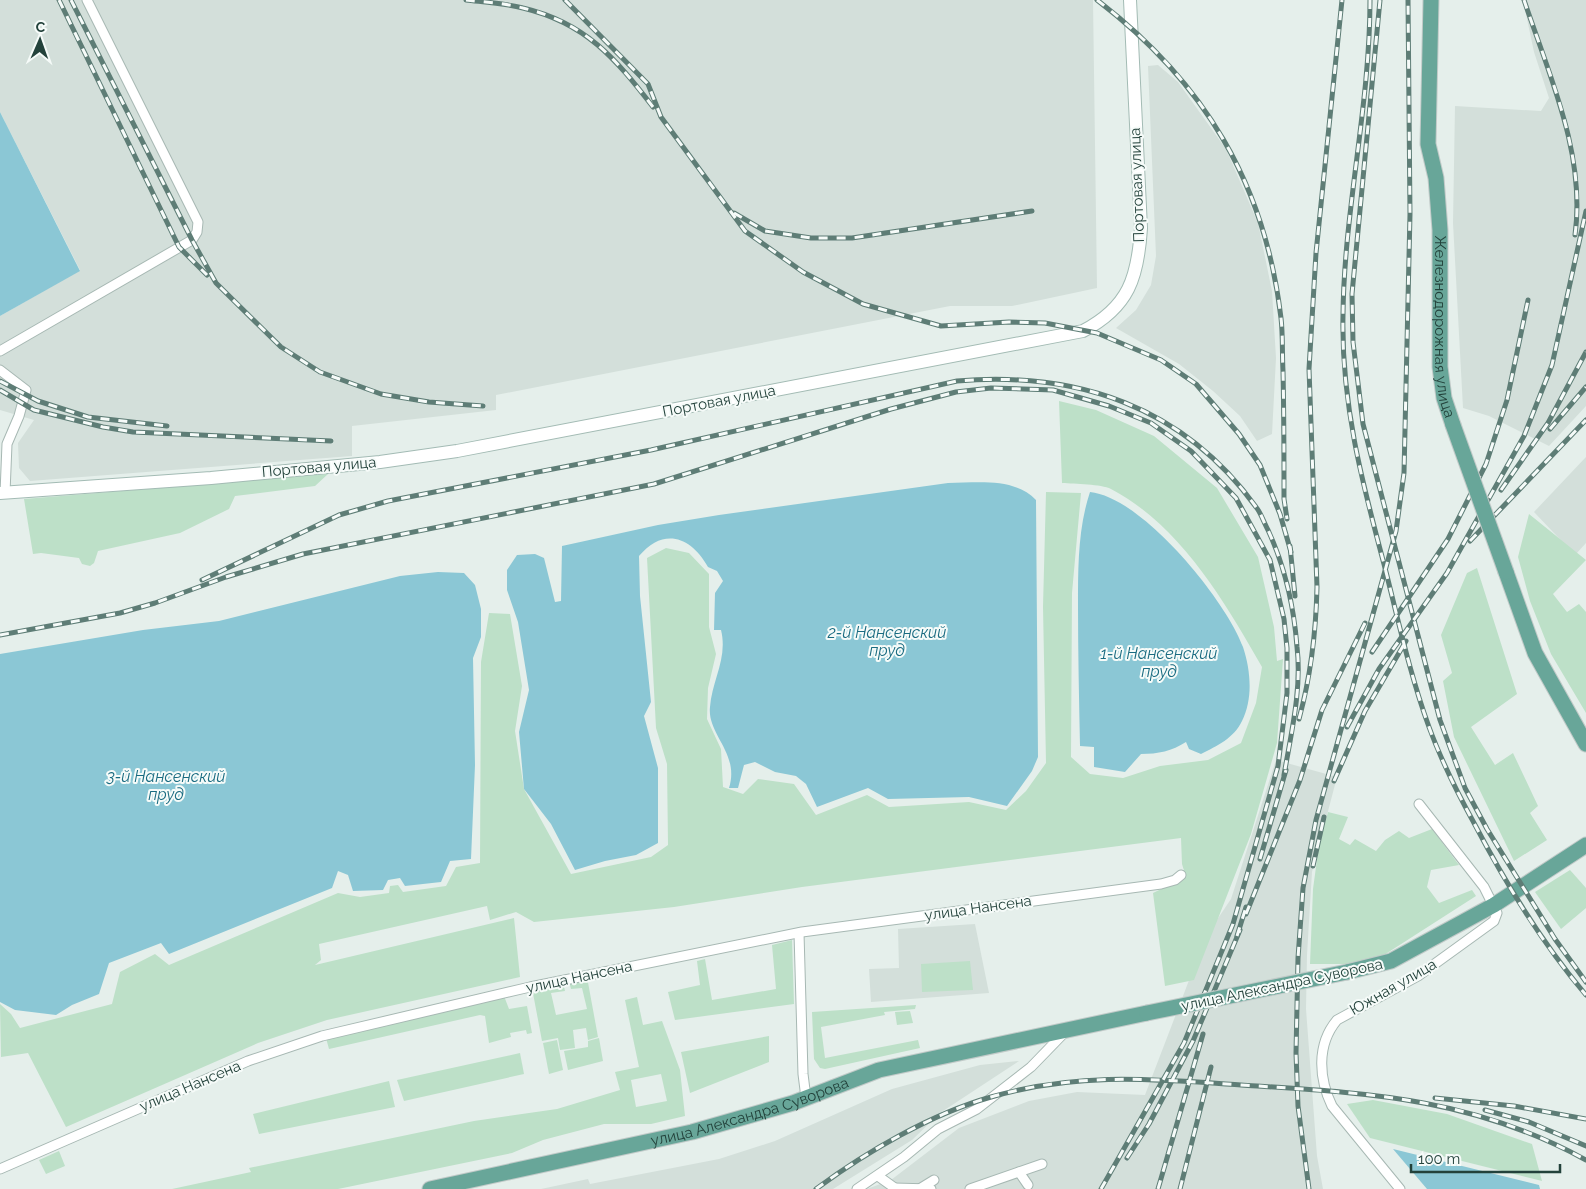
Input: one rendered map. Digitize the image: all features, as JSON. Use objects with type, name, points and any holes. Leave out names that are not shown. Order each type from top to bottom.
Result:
[{"type":"main road","name":"Портовая улица","points":[[2,493],[220,477],[380,462],[456,451],[1084,331],[1101,322],[1124,298],[1134,278],[1139,254],[1141,228],[1130,0]]},
{"type":"main road","name":"Железнодорожная улица","points":[[1431,0],[1428,144],[1436,178],[1440,230],[1440,367],[1444,398],[1535,654],[1586,744]]},
{"type":"main road","name":"улица Александра Суворова","points":[[430,1189],[692,1132],[806,1098],[879,1070],[1347,972],[1391,961],[1495,909],[1586,845]]},
{"type":"street","points":[[0,350],[192,240],[197,232],[198,222],[87,0]]},
{"type":"street","points":[[0,370],[26,390],[19,416],[7,444],[2,493]]},
{"type":"street","points":[[1419,804],[1484,887],[1495,909]]},
{"type":"street","name":"улица Нансена","points":[[0,1168],[248,1061],[322,1036],[530,987],[799,933],[1161,884],[1175,880],[1181,875]]},
{"type":"street","name":"Южная улица","points":[[1400,1189],[1332,1106],[1325,1092],[1323,1076],[1324,1042],[1329,1030],[1337,1020],[1418,976],[1486,928],[1494,921],[1495,909]]},
{"type":"street","points":[[799,933],[803,1074],[806,1098]]},
{"type":"street","points":[[857,1189],[878,1176],[938,1129],[977,1108],[1031,1067],[1068,1030]]},
{"type":"street","points":[[970,1189],[1042,1164]]},
{"type":"street","points":[[1019,1172],[1028,1185]]},
{"type":"street","points":[[878,1176],[895,1188],[921,1188],[932,1184]]},
{"type":"shaded area","points":[[0,0],[1093,0],[1097,288],[1012,306],[950,306],[496,395],[496,410],[352,426],[352,456],[30,481],[19,468],[18,443],[34,420],[0,410],[0,316],[80,270],[0,112]]},
{"type":"shaded area","points":[[1523,0],[1586,0],[1586,406],[1549,446],[1489,416],[1463,408],[1453,223],[1455,106],[1541,111],[1549,98],[1534,52]]},
{"type":"shaded area","points":[[1158,65],[1178,82],[1226,149],[1258,223],[1272,291],[1276,358],[1272,434],[1257,441],[1240,416],[1213,391],[1179,364],[1116,328],[1136,310],[1151,285],[1156,256],[1148,66]]},
{"type":"shaded area","points":[[1586,457],[1586,543],[1575,555],[1534,512]]},
{"type":"shaded area","points":[[1276,760],[1337,777],[1312,872],[1307,955],[1306,1009],[1317,1156],[1323,1189],[867,1189],[891,1180],[959,1128],[1029,1101],[1077,1092],[1145,1095],[1206,936],[1231,899]]},
{"type":"shaded area","points":[[975,924],[989,993],[871,1002],[869,969],[899,968],[898,929]]},
{"type":"shaded area","points":[[1019,1061],[940,1113],[912,1140],[833,1189],[541,1189],[588,1179],[590,1184],[719,1159],[775,1141],[892,1089],[980,1065]]},
{"type":"green space","points":[[1059,401],[1096,410],[1154,436],[1217,488],[1258,557],[1274,627],[1277,661],[1283,659],[1277,743],[1251,834],[1194,980],[1165,986],[1153,893],[1186,877],[1182,864],[1181,838],[802,887],[674,907],[534,922],[516,912],[490,920],[487,906],[319,944],[321,960],[315,965],[514,918],[520,977],[327,1020],[258,1043],[66,1127],[28,1053],[1,1057],[0,1004],[11,1014],[20,1028],[112,1004],[120,972],[155,954],[169,965],[338,893],[360,897],[389,893],[390,886],[398,885],[403,892],[446,886],[456,867],[480,863],[481,662],[489,613],[510,614],[522,686],[515,731],[524,789],[571,874],[651,857],[668,845],[667,764],[656,728],[647,558],[666,548],[689,553],[709,574],[709,627],[716,654],[708,688],[707,719],[721,749],[723,787],[743,794],[758,779],[794,784],[816,815],[867,795],[889,807],[969,802],[1006,810],[1026,791],[1046,763],[1043,607],[1046,492],[1081,493],[1072,593],[1071,757],[1090,774],[1123,778],[1160,766],[1208,760],[1241,743],[1256,703],[1262,667],[1216,592],[1198,567],[1158,523],[1136,504],[1107,487],[1062,483]]},
{"type":"green space","points":[[328,474],[315,486],[235,496],[229,509],[180,533],[98,551],[94,563],[90,566],[82,564],[79,558],[41,553],[33,554],[24,499]]},
{"type":"green space","points":[[1529,514],[1586,560],[1553,594],[1567,612],[1579,604],[1586,612],[1586,713],[1551,654],[1530,601],[1518,557]]},
{"type":"green space","points":[[1477,568],[1517,694],[1471,727],[1495,765],[1513,753],[1538,806],[1530,813],[1547,840],[1514,861],[1454,737],[1443,681],[1452,673],[1441,635],[1467,573]]},
{"type":"green space","points":[[1328,812],[1348,817],[1339,839],[1350,845],[1355,839],[1376,851],[1385,840],[1399,831],[1409,838],[1432,829],[1459,865],[1431,870],[1427,887],[1439,903],[1472,890],[1476,896],[1384,955],[1348,964],[1310,964],[1313,889],[1319,845]]},
{"type":"green space","points":[[1570,870],[1586,888],[1586,908],[1561,929],[1535,892]]},
{"type":"green space","points":[[792,940],[794,1004],[675,1020],[668,992],[700,985],[697,961],[705,959],[712,1000],[776,989],[772,945]]},
{"type":"green space","points":[[970,961],[973,990],[922,992],[921,964]]},
{"type":"green space","points":[[587,977],[598,1037],[588,1040],[586,1028],[573,1030],[575,1048],[560,1050],[558,1038],[542,1041],[532,988],[563,982],[565,991],[551,993],[556,1015],[587,1009],[582,988],[571,989],[569,981]]},
{"type":"green space","points":[[504,996],[509,1009],[527,1006],[532,1033],[527,1034],[526,1030],[510,1033],[511,1037],[489,1043],[485,1016],[480,1015],[329,1049],[326,1038]]},
{"type":"green space","points":[[637,997],[643,1025],[662,1021],[680,1070],[685,1116],[651,1124],[604,1124],[543,1140],[512,1153],[338,1189],[172,1189],[251,1172],[249,1168],[474,1121],[557,1109],[620,1090],[615,1072],[639,1067],[625,1000]],"holes":[[[661,1074],[667,1101],[636,1107],[631,1080]]]},
{"type":"green space","points":[[916,1005],[915,1009],[884,1012],[885,1015],[821,1027],[825,1058],[918,1040],[920,1048],[825,1069],[820,1068],[814,1059],[812,1012]]},
{"type":"green space","points":[[910,1011],[913,1023],[897,1025],[895,1012]]},
{"type":"green space","points":[[769,1036],[769,1062],[690,1093],[681,1052]]},
{"type":"green space","points":[[599,1038],[603,1061],[568,1070],[564,1051],[588,1047],[588,1041]]},
{"type":"green space","points":[[557,1040],[563,1070],[549,1074],[543,1043]]},
{"type":"green space","points":[[520,1053],[524,1074],[404,1101],[397,1080]]},
{"type":"green space","points":[[389,1081],[395,1107],[259,1134],[253,1114]]},
{"type":"green space","points":[[1373,1100],[1447,1114],[1532,1144],[1542,1181],[1370,1138],[1347,1104]]},
{"type":"green space","points":[[59,1151],[65,1166],[46,1174],[39,1160]]},
{"type":"water","points":[[0,112],[80,271],[0,316]]},
{"type":"water","name":"2-й Нансенский пруд","points":[[983,482],[1006,485],[1027,493],[1036,500],[1038,757],[1032,771],[1007,806],[969,797],[888,799],[868,788],[817,807],[806,784],[796,776],[775,772],[755,762],[744,765],[738,788],[729,788],[730,765],[710,717],[711,697],[723,650],[721,630],[714,630],[715,593],[723,581],[717,571],[708,567],[701,556],[685,542],[667,539],[658,541],[648,547],[639,556],[640,596],[651,702],[644,716],[658,768],[658,843],[636,855],[605,861],[575,870],[551,824],[524,789],[519,732],[529,690],[518,622],[507,590],[507,570],[517,555],[535,554],[544,558],[555,602],[561,601],[562,546],[658,525],[719,515],[948,483]]},
{"type":"water","name":"1-й Нансенский пруд","points":[[1090,492],[1111,498],[1133,512],[1157,531],[1180,554],[1219,604],[1234,627],[1243,647],[1250,685],[1246,712],[1239,727],[1230,737],[1201,754],[1189,749],[1186,742],[1165,751],[1141,754],[1125,772],[1094,767],[1094,747],[1080,746],[1079,562],[1083,520]]},
{"type":"water","name":"3-й Нансенский пруд","points":[[438,572],[464,573],[475,585],[481,609],[481,637],[473,658],[475,765],[471,859],[450,861],[441,882],[405,886],[400,878],[388,880],[383,890],[353,891],[348,875],[338,871],[332,888],[169,954],[161,943],[109,963],[99,994],[72,1005],[56,1015],[15,1010],[0,1002],[0,654],[143,630],[219,621],[400,576]]},
{"type":"water","points":[[1393,1149],[1539,1185],[1540,1189],[1427,1189]]},
{"type":"railway","points":[[59,0],[179,247],[207,275]]},
{"type":"railway","points":[[71,0],[192,240],[216,283],[281,347],[320,372],[381,394],[429,402],[483,406]]},
{"type":"railway","points":[[466,0],[516,6],[565,23],[582,33],[612,58],[653,107]]},
{"type":"railway","points":[[565,0],[648,84],[661,117],[745,231],[803,272],[863,304],[941,326],[1009,322],[1045,323],[1097,333],[1161,360],[1196,384],[1239,434],[1260,465],[1280,514],[1291,552]]},
{"type":"railway","points":[[1097,0],[1135,32],[1169,65],[1198,101],[1223,139],[1244,180],[1261,223],[1273,269],[1282,324],[1284,499],[1287,519]]},
{"type":"railway","points":[[1299,719],[1312,653],[1317,587],[1309,369],[1316,253],[1342,0]]},
{"type":"railway","points":[[1370,0],[1366,79],[1344,276],[1343,347],[1345,379],[1354,441],[1410,667],[1422,707],[1439,752],[1461,800],[1512,890],[1539,933],[1586,995]]},
{"type":"railway","points":[[1380,0],[1352,294],[1353,342],[1363,424],[1440,720],[1465,788],[1487,829],[1555,939],[1586,982]]},
{"type":"railway","points":[[1309,1189],[1298,1106],[1296,1053],[1298,958],[1303,888],[1316,820],[1396,531],[1404,473],[1410,214],[1408,0]]},
{"type":"railway","points":[[1524,0],[1554,86],[1570,145],[1577,205],[1575,235]]},
{"type":"railway","points":[[734,213],[765,231],[811,238],[852,238],[1032,211]]},
{"type":"railway","points":[[1347,727],[1379,669],[1447,573],[1524,436],[1552,365],[1586,211]]},
{"type":"railway","points":[[1372,652],[1448,539],[1486,464],[1507,400],[1528,300]]},
{"type":"railway","points":[[1501,490],[1548,423],[1586,352]]},
{"type":"railway","points":[[202,580],[339,515],[388,501],[651,450],[957,381],[1001,379],[1044,382],[1085,390],[1124,402],[1161,420],[1195,443],[1227,472],[1258,509],[1274,544],[1284,573],[1296,632],[1298,663],[1297,695],[1284,775]]},
{"type":"railway","points":[[0,381],[38,401],[88,417],[167,426]]},
{"type":"railway","points":[[1550,429],[1586,387]]},
{"type":"railway","points":[[0,635],[120,613],[155,603],[226,577],[303,554],[654,484],[891,409],[956,392],[991,388],[1053,390],[1109,406],[1151,423],[1191,451],[1236,498],[1270,560],[1284,619],[1287,648],[1287,693],[1278,766],[1233,924],[1184,1043],[1101,1189]]},
{"type":"railway","points":[[0,390],[34,410],[103,427],[133,432],[331,441]]},
{"type":"railway","points":[[1470,541],[1586,420]]},
{"type":"railway","points":[[1290,546],[1295,596]]},
{"type":"railway","points":[[1246,914],[1300,780],[1322,710],[1365,623]]},
{"type":"railway","points":[[1334,781],[1365,711],[1406,641]]},
{"type":"railway","points":[[1260,859],[1286,770]]},
{"type":"railway","points":[[1313,866],[1324,817]]},
{"type":"railway","points":[[1237,936],[1246,907]]},
{"type":"railway","points":[[1127,1158],[1149,1124],[1193,1041],[1240,930]]},
{"type":"railway","points":[[1158,1189],[1203,1034]]},
{"type":"railway","points":[[1180,1189],[1211,1067]]},
{"type":"railway","points":[[816,1189],[878,1148],[922,1124],[968,1104],[1023,1089],[1054,1084],[1115,1079],[1332,1091],[1418,1102],[1460,1111],[1501,1123],[1543,1139],[1586,1160]]},
{"type":"railway","points":[[1435,1098],[1514,1106],[1586,1119]]},
{"type":"railway","points":[[1485,1110],[1529,1122],[1586,1146]]}]
